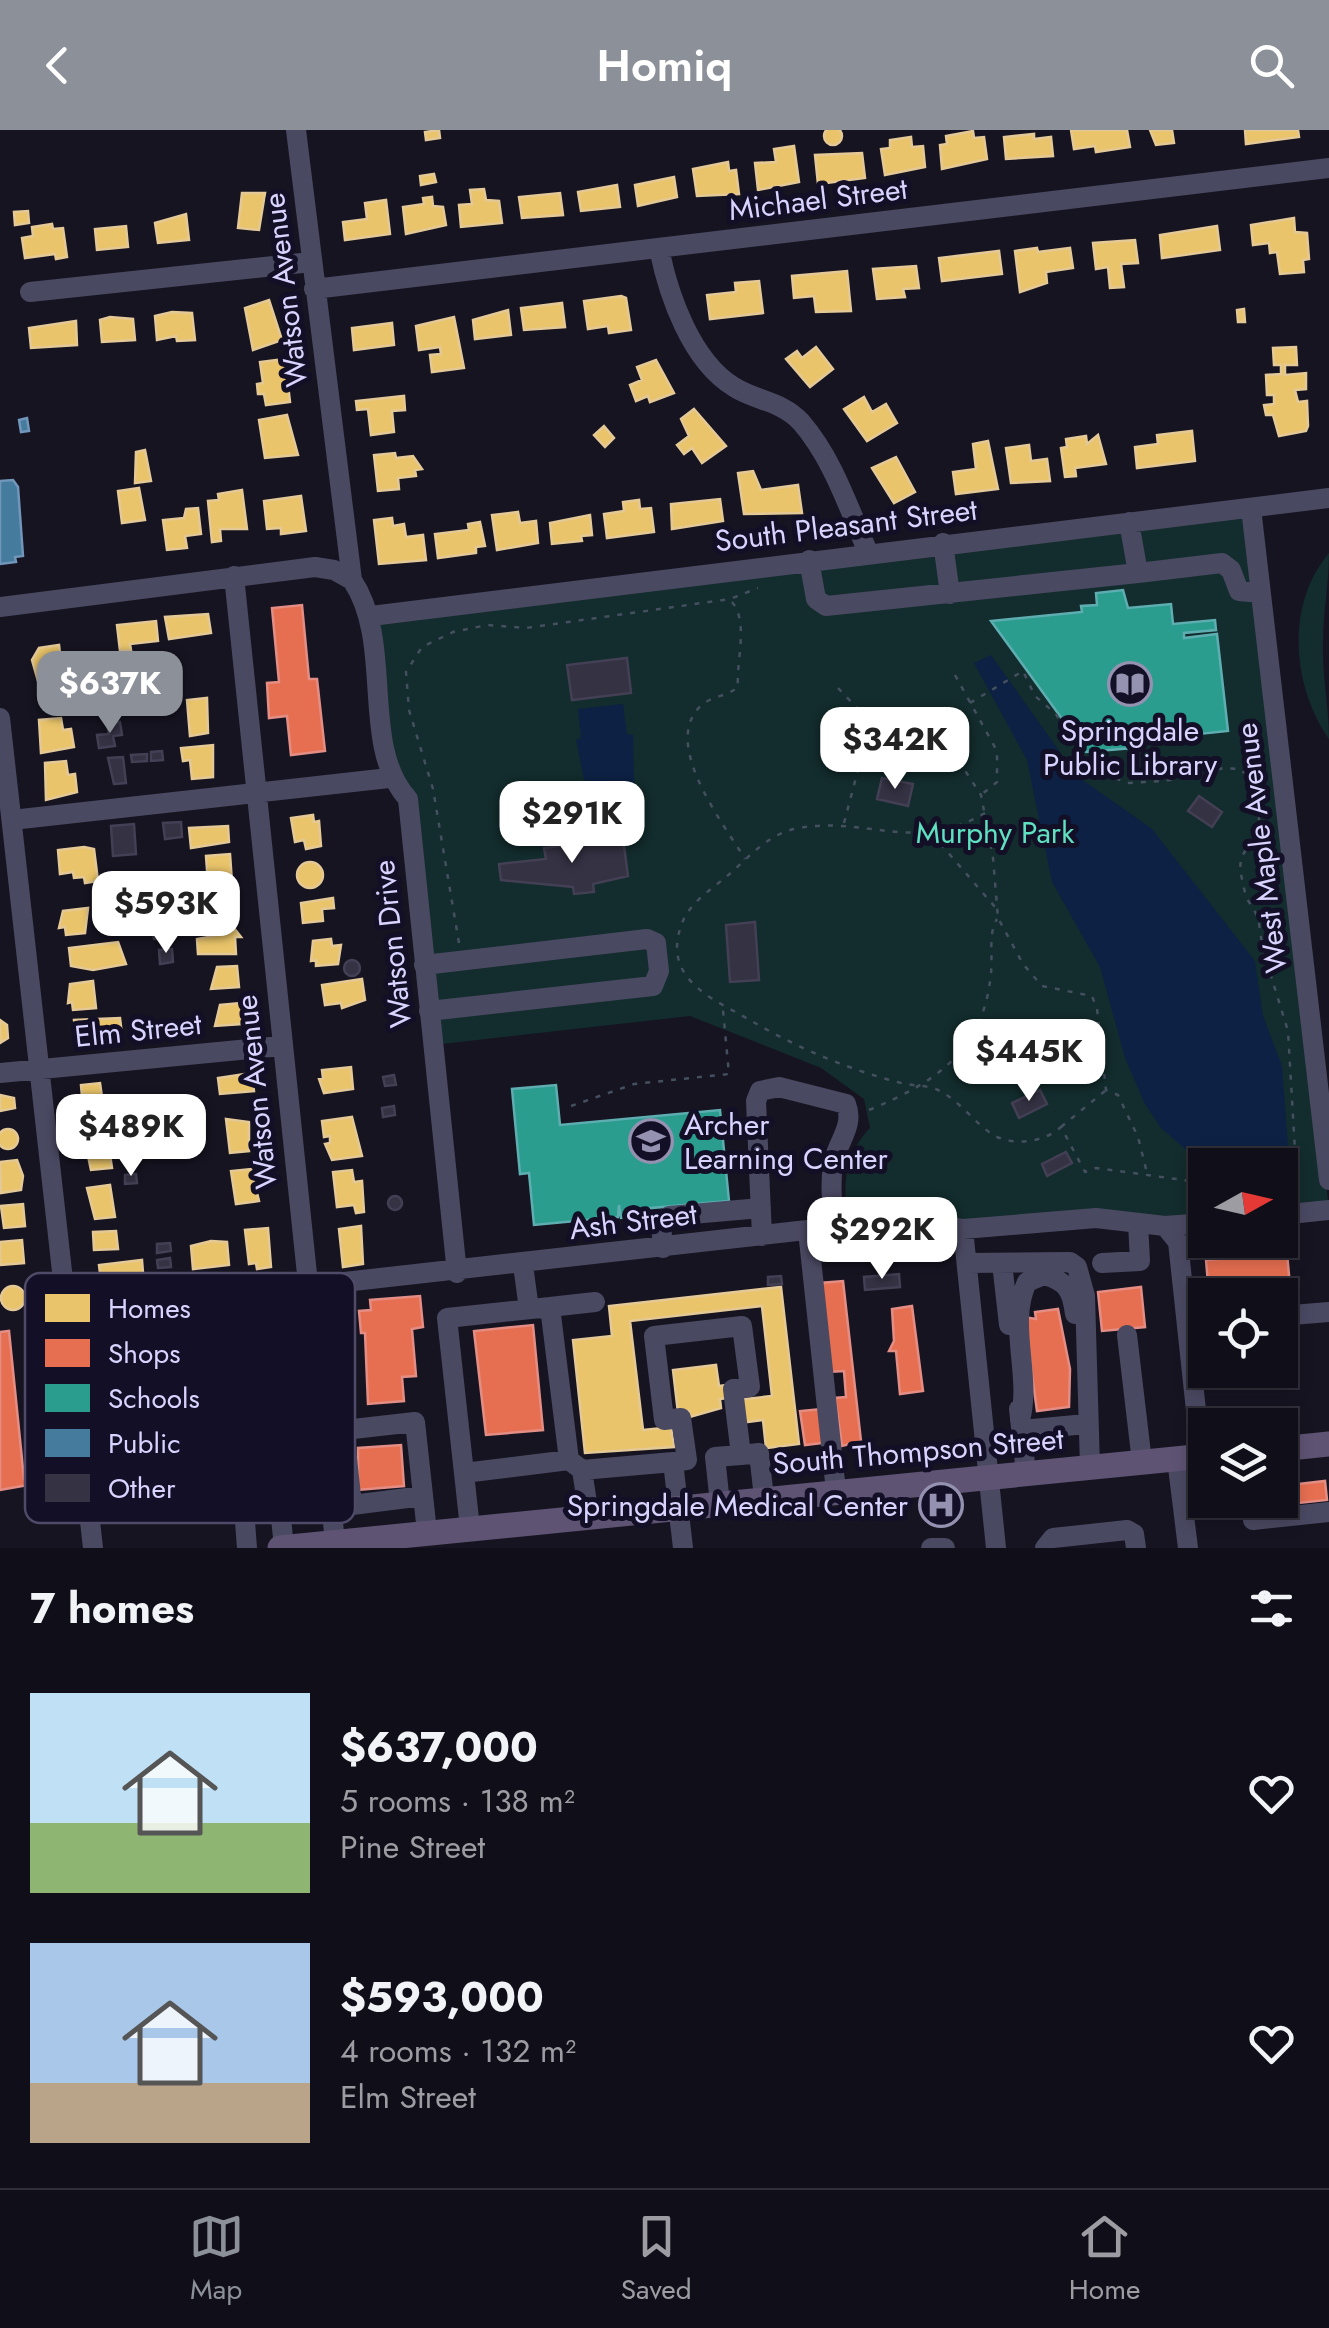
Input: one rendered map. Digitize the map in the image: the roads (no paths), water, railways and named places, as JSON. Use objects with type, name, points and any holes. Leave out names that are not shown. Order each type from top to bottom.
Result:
[{"type":"main road","points":[[1298,1447],[1329,1444]]},
{"type":"main road","name":"South Thompson Street","points":[[282,1548],[1188,1458]]},
{"type":"street","name":"Watson Avenue","points":[[296,130],[352,580],[371,616]]},
{"type":"street","name":"Michael Street","points":[[314,289],[1329,168]]},
{"type":"street","points":[[659,248],[663,268],[696,348],[735,388],[768,399],[798,418],[825,452],[868,552]]},
{"type":"street","points":[[30,292],[310,262]]},
{"type":"street","name":"South Pleasant Street","points":[[371,616],[1329,498]]},
{"type":"street","name":"West Maple Avenue","points":[[1251,508],[1329,1180]]},
{"type":"street","points":[[1130,522],[1138,573]]},
{"type":"street","points":[[943,543],[950,594]]},
{"type":"street","points":[[808,560],[816,599],[826,606],[1222,562],[1231,570],[1239,592],[1261,593]]},
{"type":"street","points":[[0,607],[315,567],[334,570],[352,580]]},
{"type":"street","name":"Watson Avenue","points":[[234,576],[306,1273]]},
{"type":"street","name":"Watson Drive","points":[[371,616],[389,778],[408,799],[457,1273]]},
{"type":"street","points":[[0,718],[64,1273]]},
{"type":"street","points":[[12,820],[389,778]]},
{"type":"street","points":[[424,965],[647,939],[656,943],[659,956],[653,986],[429,1011]]},
{"type":"street","points":[[1306,980],[1329,978]]},
{"type":"street","name":"Elm Street","points":[[0,1073],[281,1046]]},
{"type":"street","points":[[762,1236],[760,1091],[778,1086],[837,1098],[850,1113],[834,1159],[830,1193],[835,1227]]},
{"type":"street","points":[[663,1248],[661,1224],[669,1216],[761,1208]]},
{"type":"street","points":[[1298,1213],[1329,1210]]},
{"type":"street","name":"Ash Street","points":[[355,1283],[896,1220],[963,1229],[1096,1218],[1165,1226],[1188,1224]]},
{"type":"street","points":[[1102,1263],[1140,1261],[1138,1223]]},
{"type":"street","points":[[1165,1226],[1178,1242],[1188,1287]]},
{"type":"street","points":[[963,1229],[996,1548]]},
{"type":"street","points":[[808,1230],[836,1491]]},
{"type":"street","points":[[967,1263],[1070,1262],[1077,1267],[1085,1296],[1090,1468]]},
{"type":"street","points":[[1002,1263],[1026,1473]]},
{"type":"street","points":[[523,1265],[528,1309]]},
{"type":"street","points":[[1021,1425],[1026,1396],[1020,1304],[1027,1282],[1044,1275],[1072,1294],[1078,1345],[1086,1353]]},
{"type":"street","points":[[470,1528],[446,1318],[595,1302]]},
{"type":"street","points":[[550,1307],[576,1465],[589,1516]]},
{"type":"street","points":[[1298,1315],[1329,1312]]},
{"type":"street","points":[[683,1548],[678,1506],[681,1418],[664,1420],[654,1336],[742,1326],[750,1387],[733,1389],[742,1454]]},
{"type":"street","points":[[1127,1335],[1142,1462]]},
{"type":"street","points":[[355,1429],[415,1422],[428,1532]]},
{"type":"street","points":[[1021,1425],[1086,1424]]},
{"type":"street","points":[[464,1474],[759,1454],[764,1498]]},
{"type":"street","points":[[714,1457],[720,1502]]},
{"type":"street","points":[[355,1505],[424,1496]]},
{"type":"street","points":[[376,1502],[379,1537]]},
{"type":"street","points":[[1298,1507],[1329,1504]]},
{"type":"street","points":[[1298,1515],[1329,1512]]},
{"type":"street","points":[[1188,1548],[1190,1518]]},
{"type":"street","points":[[90,1523],[93,1548]]},
{"type":"street","points":[[245,1523],[247,1548]]},
{"type":"street","points":[[282,1548],[284,1523]]},
{"type":"street","name":"Watson Avenue","points":[[333,1523],[335,1542]]},
{"type":"street","points":[[1045,1548],[1053,1538],[1088,1541],[1127,1530],[1134,1534],[1136,1548]]},
{"type":"street","points":[[931,1548],[945,1548]]},
{"type":"water","points":[[991,655],[1077,776],[1152,829],[1255,961],[1263,1016],[1282,1066],[1287,1148],[1188,1148],[1188,1151],[1161,1128],[1145,1104],[1125,1058],[1100,967],[1052,882],[1027,760],[974,663]]},
{"type":"water","points":[[623,704],[627,734],[633,735],[635,823],[594,828],[576,740],[581,738],[578,709]]},
{"type":"place","name":"Springdale Public Library","points":[[1130,684]]},
{"type":"place","name":"Archer Learning Center","points":[[651,1141]]},
{"type":"place","name":"Springdale Medical Center","points":[[941,1505]]},
{"type":"park label","name":"Murphy Park","points":[[995,832]]}]
